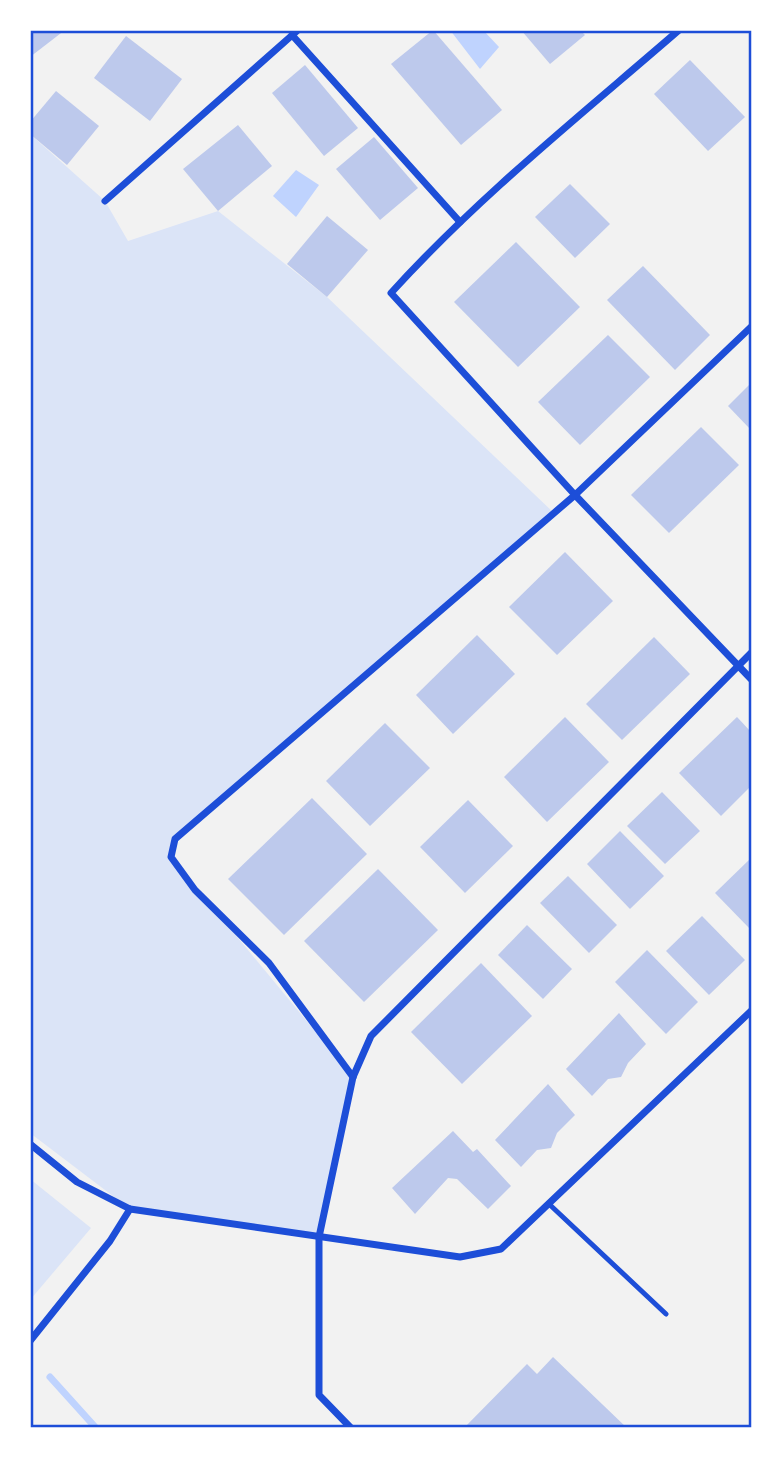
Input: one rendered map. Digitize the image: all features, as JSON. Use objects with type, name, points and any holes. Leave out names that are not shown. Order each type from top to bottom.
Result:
[{"type":"street","points":[[679,30],[460,222],[391,293],[575,495],[751,679]]},
{"type":"street","points":[[105,201],[295,32],[460,222]]},
{"type":"street","points":[[353,1077],[269,963],[195,890],[170,857],[175,839],[575,495],[751,327]]},
{"type":"street","points":[[351,1428],[319,1395],[320,1237],[353,1077],[371,1036],[751,653]]},
{"type":"street","points":[[30,1144],[77,1182],[130,1209],[460,1257],[501,1249],[751,1011]]},
{"type":"street","points":[[30,1341],[110,1241],[130,1209]]},
{"type":"lane","points":[[549,1204],[666,1314]]},
{"type":"shaded area","points":[[30,134],[105,201],[128,241],[218,211],[327,297],[554,513],[175,839],[171,857],[353,1077],[319,1237],[130,1209],[30,1133]]},
{"type":"shaded area","points":[[30,1179],[91,1228],[30,1300]]},
{"type":"water","points":[[450,30],[483,30],[499,47],[480,69]]},
{"type":"water","points":[[296,170],[319,185],[296,217],[273,196]]},
{"type":"building","points":[[30,30],[65,30],[30,57]]},
{"type":"building","points":[[433,30],[502,110],[461,145],[391,64]]},
{"type":"building","points":[[521,30],[580,30],[585,35],[550,64]]},
{"type":"building","points":[[126,36],[182,79],[150,121],[94,78]]},
{"type":"building","points":[[690,60],[745,117],[708,151],[654,94]]},
{"type":"building","points":[[305,65],[358,128],[324,156],[272,93]]},
{"type":"building","points":[[56,91],[99,126],[67,165],[30,134],[30,122]]},
{"type":"building","points":[[238,125],[272,166],[218,211],[183,169]]},
{"type":"building","points":[[374,137],[418,188],[380,220],[336,169]]},
{"type":"building","points":[[570,184],[610,224],[575,258],[535,217]]},
{"type":"building","points":[[327,216],[368,250],[327,297],[287,264]]},
{"type":"building","points":[[516,242],[580,307],[518,367],[454,302]]},
{"type":"building","points":[[643,266],[710,335],[675,370],[607,300]]},
{"type":"building","points":[[608,335],[650,377],[580,445],[538,402]]},
{"type":"building","points":[[751,383],[751,430],[728,406]]},
{"type":"building","points":[[701,427],[739,465],[669,533],[631,495]]},
{"type":"building","points":[[565,552],[613,601],[557,655],[509,607]]},
{"type":"building","points":[[477,635],[515,674],[453,734],[416,695]]},
{"type":"building","points":[[654,637],[690,674],[622,740],[586,704]]},
{"type":"building","points":[[565,717],[609,762],[547,822],[504,777]]},
{"type":"building","points":[[737,717],[751,732],[751,786],[721,816],[679,773]]},
{"type":"building","points":[[385,723],[430,768],[370,826],[326,781]]},
{"type":"building","points":[[662,792],[700,831],[665,864],[627,826]]},
{"type":"building","points":[[312,798],[367,854],[284,935],[228,879]]},
{"type":"building","points":[[468,800],[513,846],[465,893],[420,847]]},
{"type":"building","points":[[620,831],[664,876],[630,909],[587,864]]},
{"type":"building","points":[[751,858],[751,930],[715,893]]},
{"type":"building","points":[[378,869],[438,930],[364,1002],[304,941]]},
{"type":"building","points":[[568,876],[617,925],[589,953],[540,903]]},
{"type":"building","points":[[702,916],[745,960],[709,995],[666,951]]},
{"type":"building","points":[[527,925],[572,969],[543,999],[498,955]]},
{"type":"building","points":[[647,950],[698,1002],[666,1034],[615,982]]},
{"type":"building","points":[[481,963],[532,1016],[462,1084],[411,1032]]},
{"type":"building","points":[[619,1013],[646,1044],[628,1063],[621,1077],[608,1079],[592,1096],[566,1069]]},
{"type":"building","points":[[548,1084],[575,1115],[557,1133],[551,1148],[537,1150],[521,1167],[495,1140]]},
{"type":"building","points":[[453,1131],[473,1152],[477,1149],[511,1186],[488,1209],[457,1179],[448,1178],[415,1214],[392,1188]]},
{"type":"building","points":[[553,1357],[627,1428],[464,1428],[527,1364],[537,1374]]},
{"type":"waterway","points":[[50,1377],[96,1428]]}]
